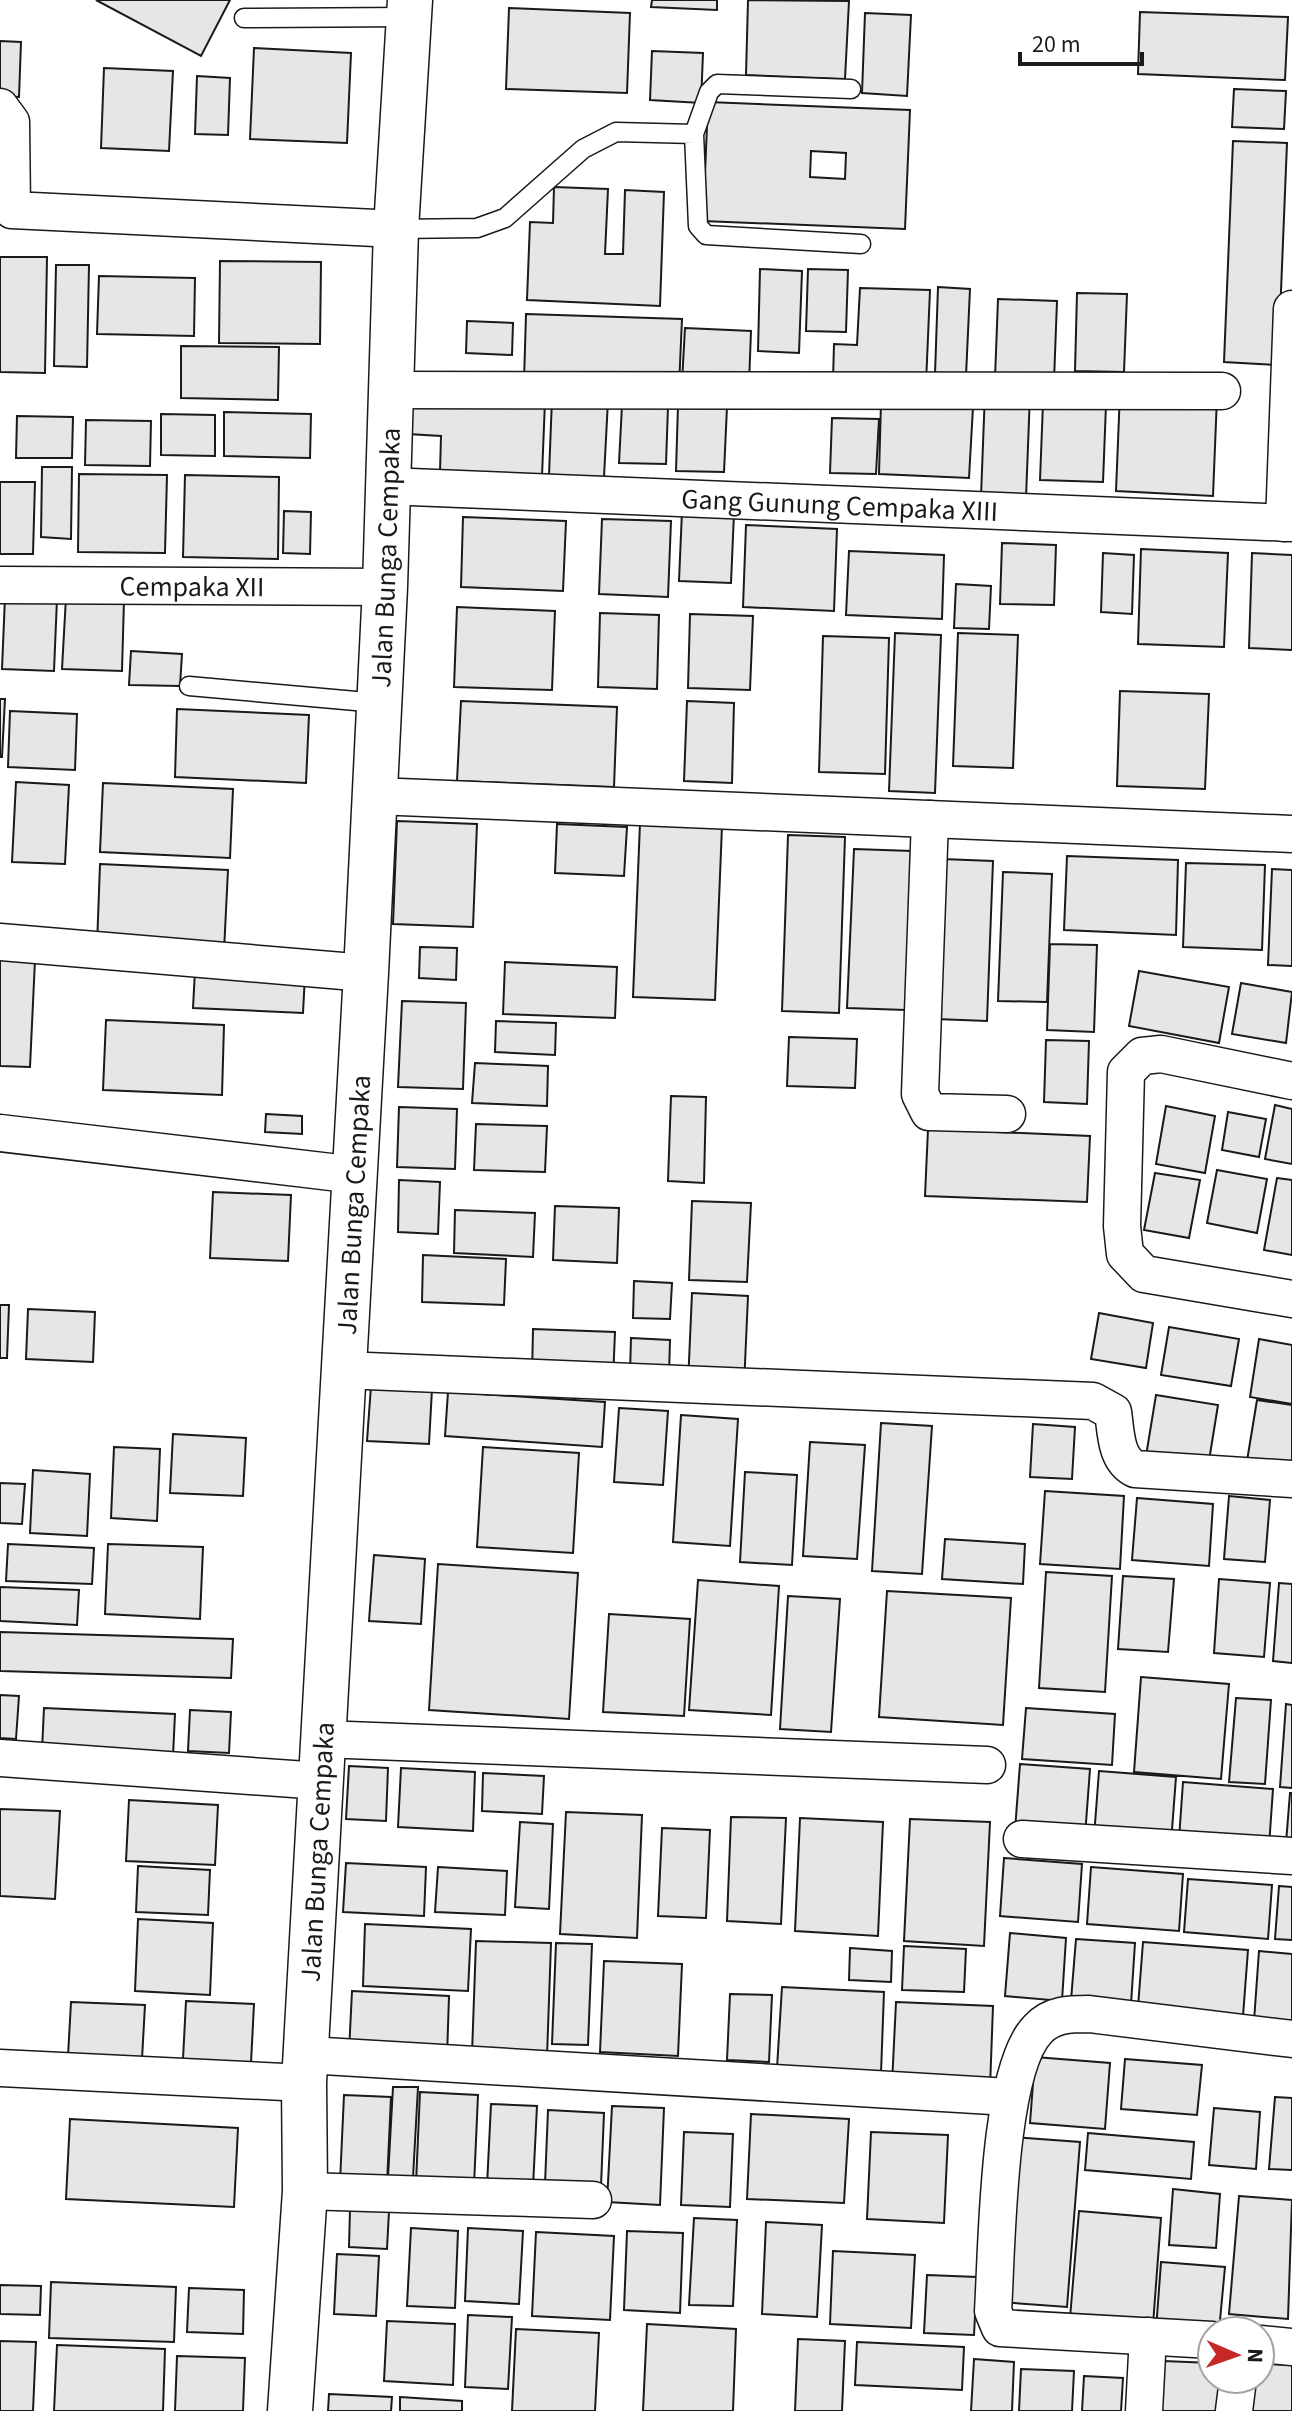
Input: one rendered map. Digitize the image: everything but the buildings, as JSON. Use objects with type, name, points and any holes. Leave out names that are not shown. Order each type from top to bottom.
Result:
[{"type":"street","name":"Jalan Bunga Cempaka","points":[[290,2411],[305,2191],[306,2069],[375,796],[396,229],[410,9]]},
{"type":"street","points":[[0,107],[11,122],[6,210],[396,229]]},
{"type":"street","points":[[1288,523],[1292,309]]},
{"type":"street","points":[[391,390],[1222,391]]},
{"type":"street","name":"Gang Gunung Cempaka XIII","points":[[386,486],[1288,523]]},
{"type":"street","name":"Cempaka XII","points":[[0,585],[385,587]]},
{"type":"street","points":[[375,796],[1292,834]]},
{"type":"street","points":[[930,819],[920,1094],[929,1112],[1007,1114]]},
{"type":"street","points":[[0,942],[366,973]]},
{"type":"street","points":[[1292,1081],[1161,1054],[1142,1056],[1126,1072],[1122,1226],[1125,1254],[1144,1274],[1292,1299]]},
{"type":"street","points":[[0,1133],[356,1175]]},
{"type":"street","points":[[343,1370],[1093,1401],[1113,1412],[1119,1451],[1126,1465],[1135,1469],[1292,1479]]},
{"type":"street","points":[[0,1758],[987,1765]]},
{"type":"street","points":[[1022,1839],[1292,1856]]},
{"type":"street","points":[[1196,2339],[1000,2328],[994,2319],[1009,2097],[1036,2030],[1060,2015],[1089,2014],[1292,2039]]},
{"type":"street","points":[[0,2068],[306,2069],[1009,2097]]},
{"type":"street","points":[[305,2191],[593,2200]]},
{"type":"street","points":[[1144,2411],[1148,2336]]},
{"type":"lane","points":[[244,18],[410,9]]},
{"type":"lane","points":[[851,89],[717,84],[709,92],[694,134],[698,226],[706,235],[861,244]]},
{"type":"lane","points":[[396,229],[477,228],[505,218],[583,149],[616,132],[694,134]]},
{"type":"lane","points":[[189,686],[378,703]]}]
